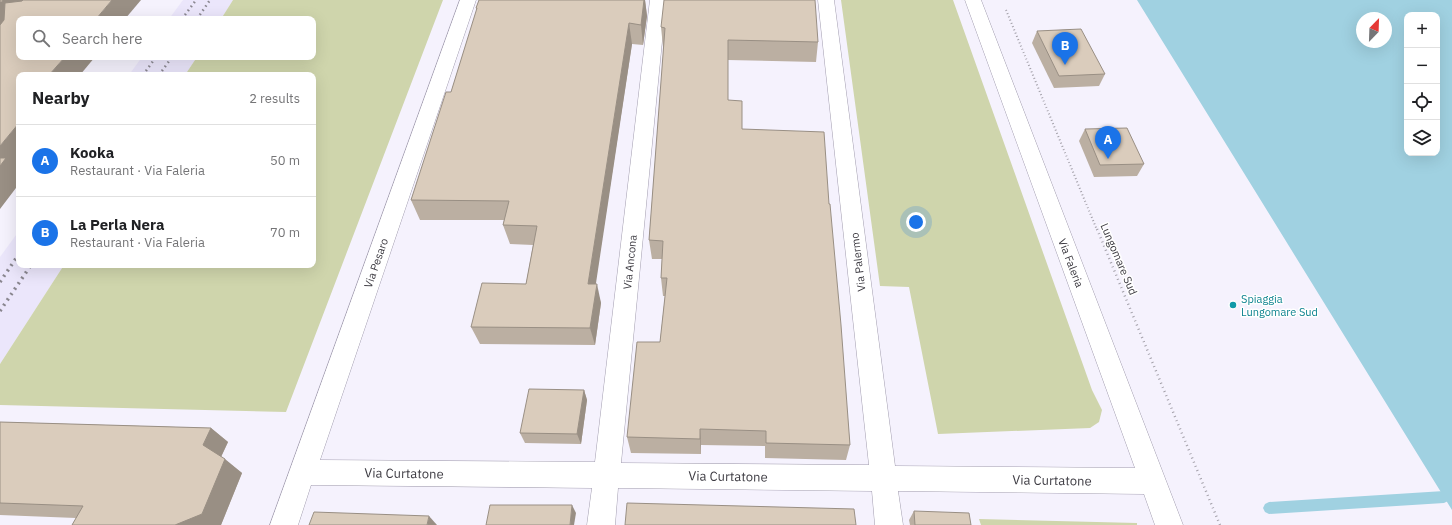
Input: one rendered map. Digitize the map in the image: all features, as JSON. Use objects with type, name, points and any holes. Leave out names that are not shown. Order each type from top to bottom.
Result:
[{"type":"street","name":"Via Pesaro","points":[[284,525],[468,0]]},
{"type":"street","name":"Via Ancona","points":[[601,525],[658,0]]},
{"type":"street","name":"Via Palermo","points":[[826,0],[889,525]]},
{"type":"street","name":"Via Faleria","points":[[973,0],[1169,525]]},
{"type":"street","name":"Via Curtatone","points":[[303,472],[1153,481]]},
{"type":"path","name":"Lungomare Sud","points":[[1005,7],[1220,525]]},
{"type":"shaded area","points":[[183,0],[233,0],[223,16],[171,16]]},
{"type":"shaded area","points":[[140,60],[195,60],[187,72],[131,72]]},
{"type":"shaded area","points":[[16,235],[16,268],[62,268],[0,364],[0,257]]},
{"type":"green space","points":[[233,0],[443,0],[286,412],[0,405],[0,364],[62,268],[316,268],[316,72],[187,72],[195,60],[316,60],[316,16],[223,16]]},
{"type":"green space","points":[[841,0],[953,0],[1092,390],[1102,410],[1099,422],[1090,428],[938,434],[909,287],[880,286]]},
{"type":"green space","points":[[979,519],[1137,523],[1137,525],[981,525]]},
{"type":"water","points":[[1137,0],[1452,0],[1452,510]]},
{"type":"building","points":[[112,0],[99,16],[16,16],[16,60],[62,60],[52,72],[16,72],[16,127],[0,146],[0,25],[4,20],[5,3],[22,1]]},
{"type":"building","points":[[479,0],[644,0],[641,25],[629,23],[588,284],[597,284],[590,328],[471,327],[482,283],[526,284],[537,226],[503,225],[509,201],[411,200],[446,92],[451,92]]},
{"type":"building","points":[[664,0],[815,0],[818,42],[728,40],[728,100],[742,101],[742,129],[824,132],[850,445],[766,443],[766,431],[700,429],[700,439],[627,437],[637,342],[660,342],[667,278],[661,278],[663,241],[649,240],[665,28],[661,27]]},
{"type":"building","points":[[1081,29],[1105,74],[1059,76],[1037,31]]},
{"type":"building","points":[[1127,128],[1144,164],[1100,165],[1085,129]]},
{"type":"building","points":[[0,158],[6,158],[0,166]]},
{"type":"building","points":[[529,389],[584,390],[577,434],[520,433]]},
{"type":"building","points":[[0,422],[211,428],[203,445],[225,459],[202,514],[175,525],[72,525],[83,506],[0,503]]},
{"type":"building","points":[[627,503],[854,509],[856,525],[625,525]]},
{"type":"building","points":[[490,505],[572,505],[570,525],[486,525]]},
{"type":"building","points":[[914,511],[969,513],[971,525],[915,525]]},
{"type":"building","points":[[314,512],[429,516],[427,525],[309,525]]},
{"type":"waterway","points":[[1269,508],[1444,497]]},
{"type":"railway","points":[[184,16],[196,0]]},
{"type":"railway","points":[[199,16],[210,0]]},
{"type":"railway","points":[[145,72],[154,60]]},
{"type":"railway","points":[[161,72],[170,60]]},
{"type":"railway","points":[[0,282],[16,258]]},
{"type":"railway","points":[[0,311],[29,268]]},
{"type":"place","name":"La Perla Nera","points":[[1065,65]]},
{"type":"place","name":"Kooka","points":[[1108,159]]},
{"type":"place","name":"Spiaggia Lungomare Sud","points":[[1233,305]]}]
